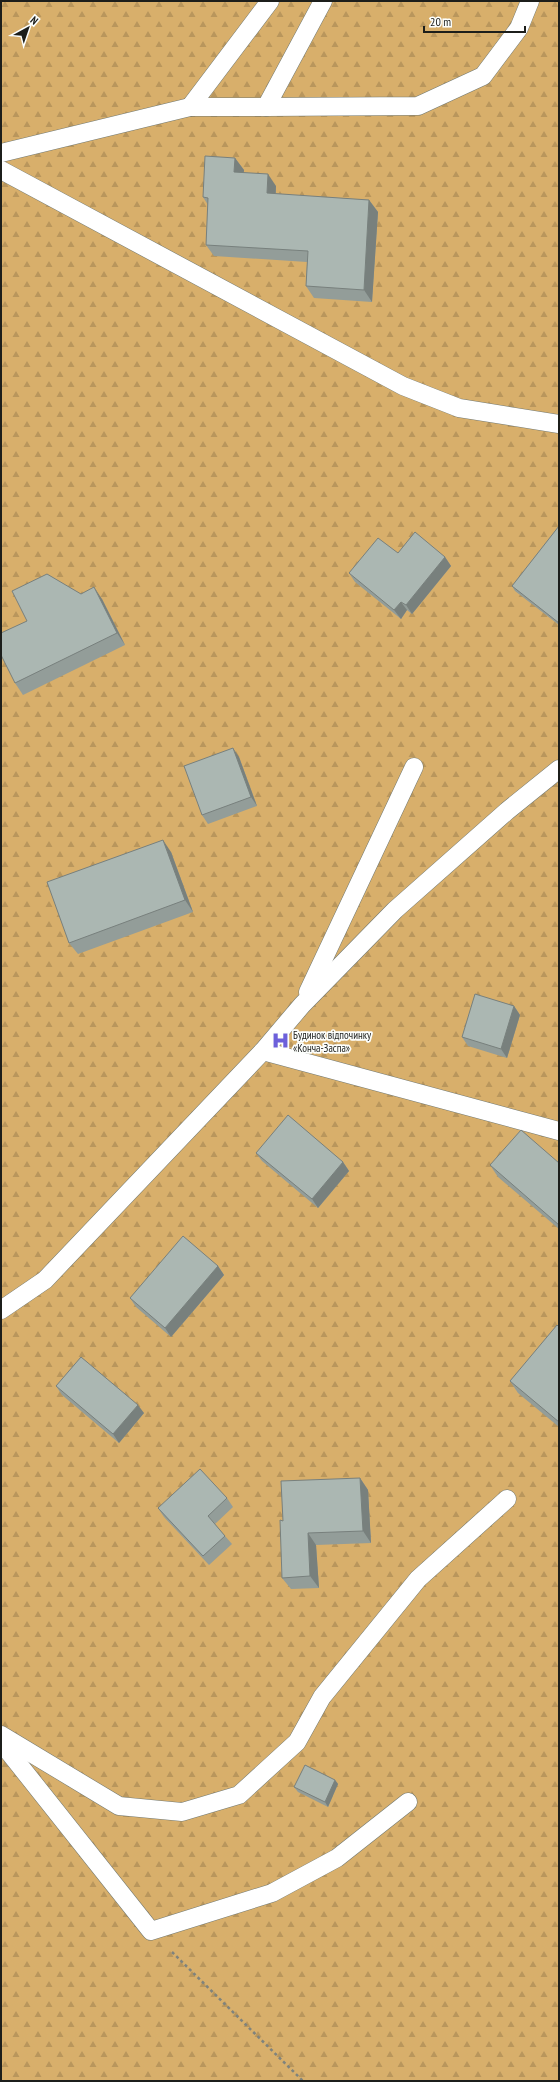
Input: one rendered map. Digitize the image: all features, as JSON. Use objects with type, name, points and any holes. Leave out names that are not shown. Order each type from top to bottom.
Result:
[{"type":"lane","points":[[190,107],[270,1]]},
{"type":"lane","points":[[266,107],[323,1]]},
{"type":"lane","points":[[1,153],[190,107],[418,106],[483,76],[519,28],[530,1]]},
{"type":"lane","points":[[1,170],[403,386],[459,408],[559,424]]},
{"type":"lane","points":[[302,1005],[414,767]]},
{"type":"lane","points":[[1,1310],[45,1280],[263,1051],[302,1005],[395,910],[507,810],[559,769]]},
{"type":"lane","points":[[263,1051],[559,1131]]},
{"type":"lane","points":[[1,1735],[119,1806],[182,1812],[239,1795],[298,1742],[322,1697],[418,1579],[507,1499]]},
{"type":"lane","points":[[1,1742],[151,1931],[272,1893],[337,1858],[408,1802]]},
{"type":"path","points":[[151,1931],[303,2081]]},
{"type":"green space","name":"Будинок відпочинку «Конча-Заспа»","points":[[1,1],[559,1],[559,2081],[1,2081]]},
{"type":"building","points":[[205,156],[235,158],[234,172],[268,174],[267,193],[369,200],[364,290],[306,286],[308,251],[206,245],[208,198],[203,197]]},
{"type":"building","points":[[559,526],[559,623],[512,586]]},
{"type":"building","points":[[415,532],[445,557],[406,605],[401,602],[394,610],[349,573],[378,538],[398,553]]},
{"type":"building","points":[[47,574],[81,594],[94,587],[117,633],[15,683],[1,655],[1,633],[27,621],[12,591]]},
{"type":"building","points":[[233,748],[251,797],[202,815],[184,766]]},
{"type":"building","points":[[163,840],[185,900],[69,943],[47,882]]},
{"type":"building","points":[[475,994],[514,1006],[501,1049],[462,1037]]},
{"type":"building","points":[[288,1115],[343,1162],[312,1199],[256,1153]]},
{"type":"building","points":[[521,1130],[559,1163],[559,1225],[490,1165]]},
{"type":"building","points":[[183,1236],[218,1266],[165,1328],[130,1298]]},
{"type":"building","points":[[557,1325],[559,1327],[559,1422],[510,1381]]},
{"type":"building","points":[[81,1357],[138,1405],[113,1434],[56,1386]]},
{"type":"building","points":[[200,1469],[227,1498],[208,1516],[225,1536],[203,1556],[158,1508]]},
{"type":"building","points":[[360,1478],[363,1531],[308,1533],[310,1576],[282,1578],[280,1520],[283,1521],[281,1481]]},
{"type":"building","points":[[305,1765],[335,1780],[325,1802],[294,1787]]},
{"type":"place","name":"Будинок відпочинку «Конча-Заспа»","points":[[280,1041]]}]
